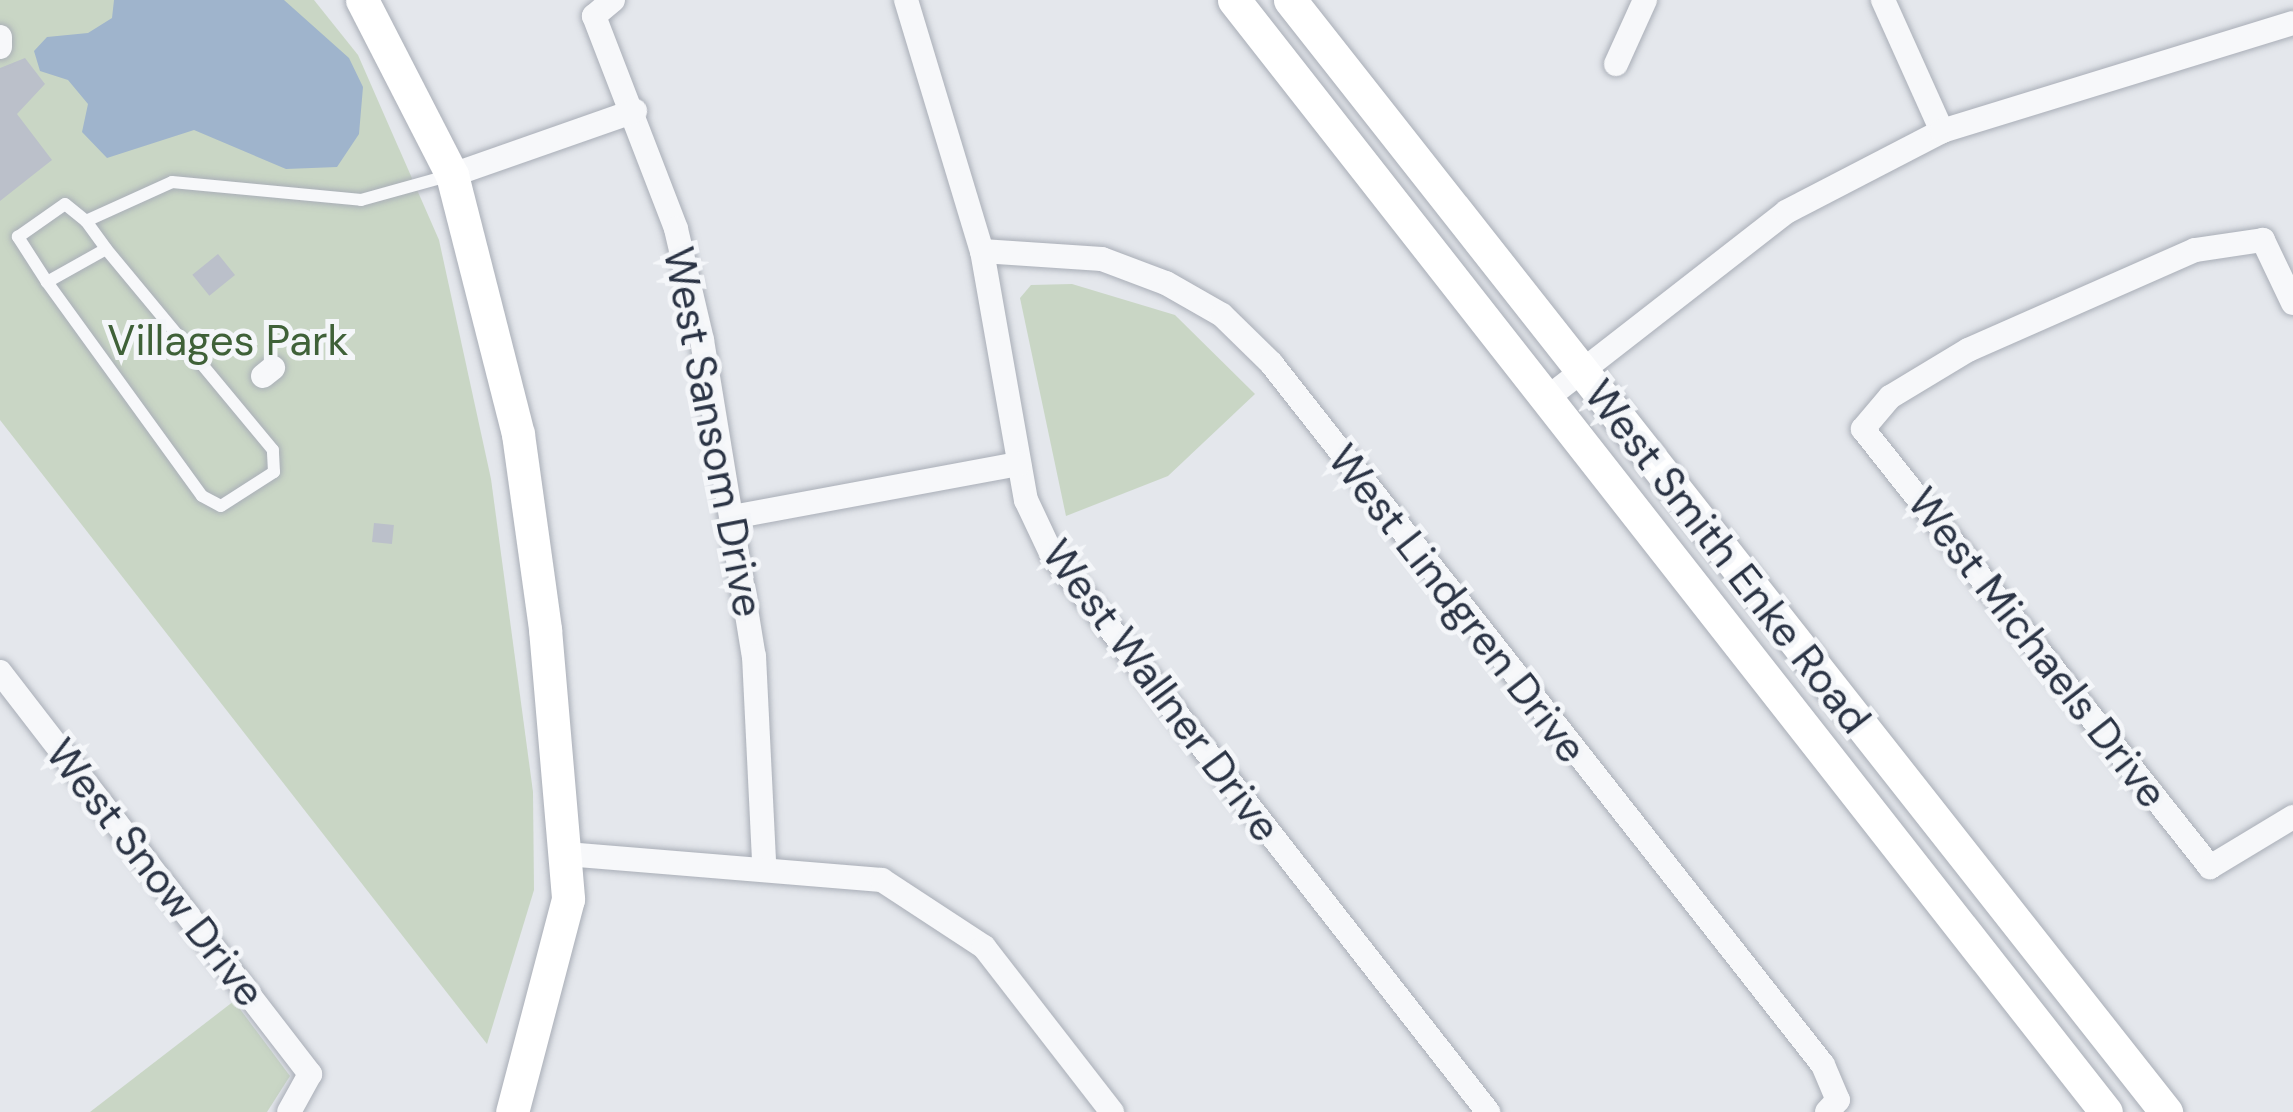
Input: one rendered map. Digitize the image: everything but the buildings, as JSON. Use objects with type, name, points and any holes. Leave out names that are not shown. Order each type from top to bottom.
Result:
[{"type":"street","points":[[362,0],[452,175],[518,434],[568,898],[512,1112]]},
{"type":"street","name":"West Wallner Drive","points":[[906,0],[982,251],[1019,464],[1051,553],[1103,627],[1488,1112]]},
{"type":"street","name":"West Smith Enke Road","points":[[1234,0],[2104,1109]]},
{"type":"street","name":"West Smith Enke Road","points":[[1290,0],[2166,1112]]},
{"type":"street","points":[[1616,64],[1645,0]]},
{"type":"street","points":[[1883,0],[1942,131]]},
{"type":"street","name":"West Sansom Drive","points":[[604,8],[676,229],[732,517],[765,767],[764,863]]},
{"type":"street","points":[[1546,399],[1786,212],[1942,131],[2293,22]]},
{"type":"street","points":[[0,37],[0,47]]},
{"type":"street","points":[[452,175],[635,111]]},
{"type":"street","name":"West Michaels Drive","points":[[2293,304],[2263,240],[2100,285],[1968,350],[1891,397],[1863,429],[2210,867],[2293,817]]},
{"type":"street","name":"West Lindgren Drive","points":[[982,251],[1102,259],[1166,283],[1222,315],[1270,363],[1823,1065],[1832,1106]]},
{"type":"street","points":[[732,517],[1019,464]]},
{"type":"street","name":"West Snow Drive","points":[[0,672],[310,1074],[290,1112]]},
{"type":"street","points":[[566,854],[764,863],[882,880],[939,912],[983,947],[1112,1112]]},
{"type":"lane","points":[[86,220],[187,180],[361,200],[452,175]]},
{"type":"lane","points":[[65,204],[86,220],[106,249],[273,450],[274,472],[221,506],[202,496],[18,237],[65,204]]},
{"type":"lane","points":[[47,282],[106,249]]},
{"type":"green space","name":"Villages Park","points":[[0,0],[314,0],[358,55],[439,240],[491,479],[533,792],[534,890],[487,1044],[0,420]]},
{"type":"green space","points":[[1072,284],[1175,315],[1255,394],[1168,476],[1066,516],[1020,298],[1031,285]]},
{"type":"green space","points":[[234,1001],[290,1076],[267,1112],[90,1112]]},
{"type":"water","points":[[114,0],[284,0],[349,58],[363,87],[359,134],[337,167],[286,169],[194,130],[107,158],[82,132],[88,104],[68,80],[40,71],[34,51],[47,37],[88,33],[112,18]]}]
